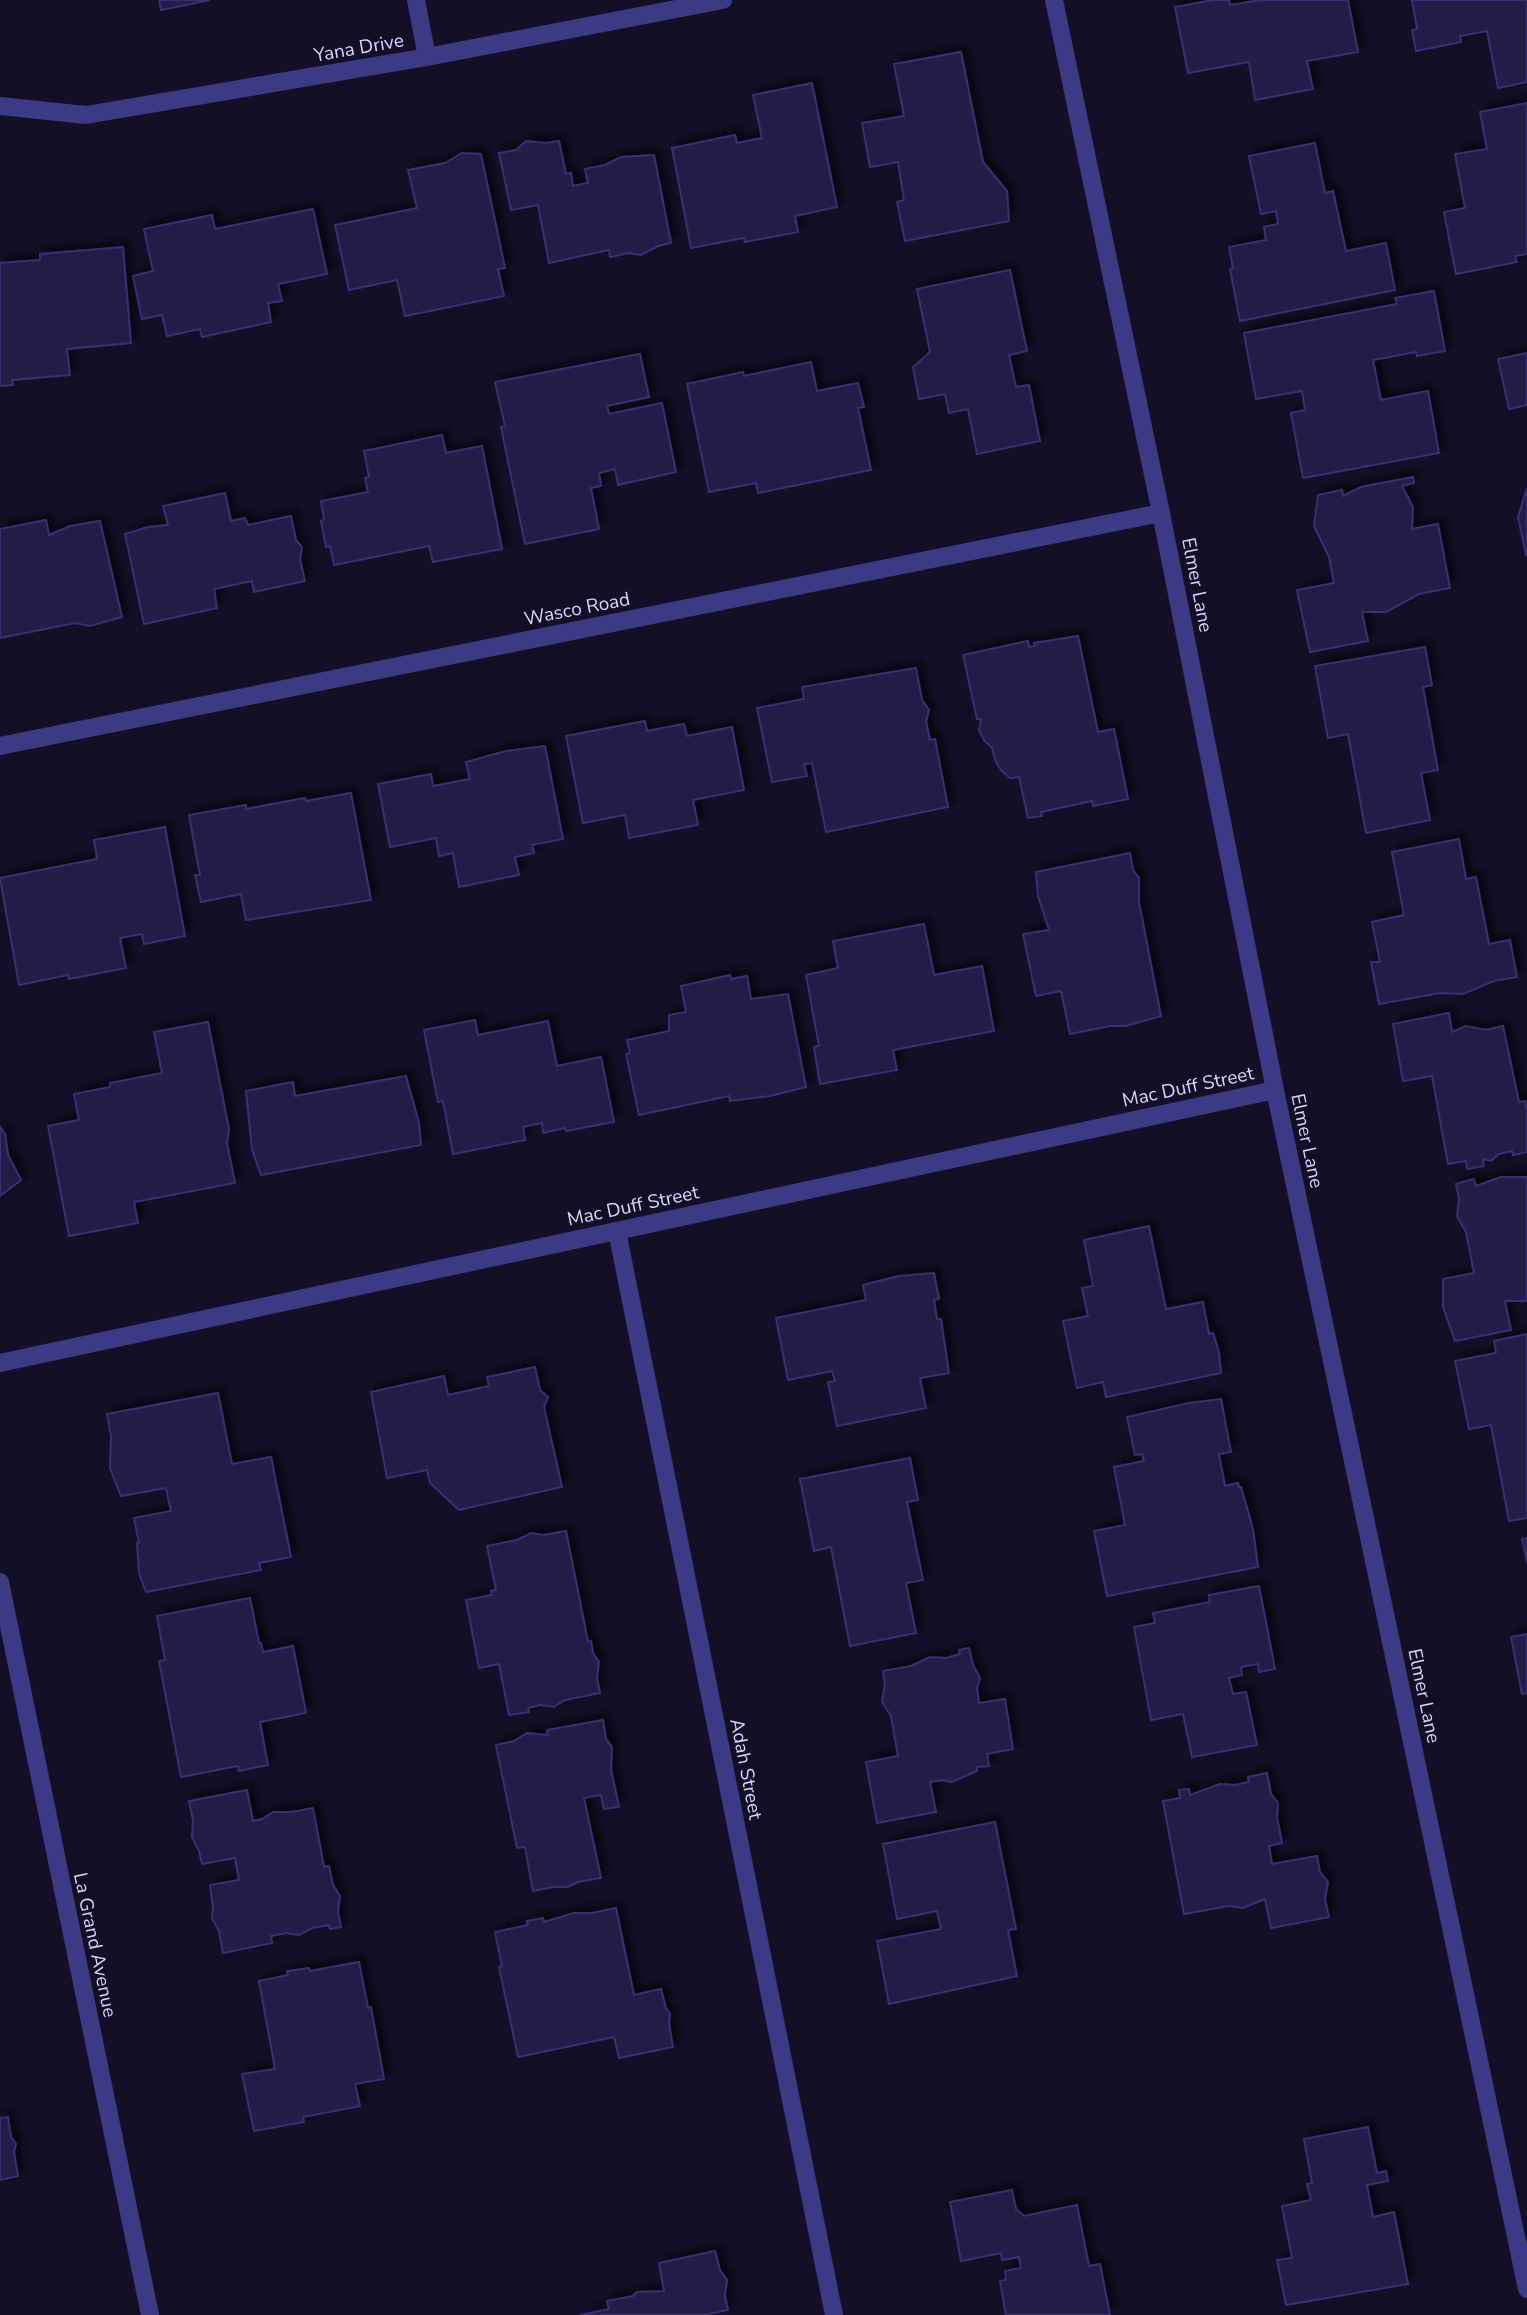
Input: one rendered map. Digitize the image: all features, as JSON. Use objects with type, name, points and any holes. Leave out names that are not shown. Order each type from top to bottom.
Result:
[{"type":"street","points":[[416,0],[427,57]]},
{"type":"street","name":"Yana Drive","points":[[0,106],[86,115],[427,57],[723,0]]},
{"type":"street","name":"Elmer Lane","points":[[1054,0],[1161,513],[1275,1090],[1527,2289]]},
{"type":"street","name":"Wasco Road","points":[[0,746],[1161,513]]},
{"type":"street","name":"Mac Duff Street","points":[[0,1363],[1275,1090]]},
{"type":"street","name":"Adah Street","points":[[617,1231],[834,2315]]},
{"type":"street","name":"La Grand Avenue","points":[[0,1583],[150,2315]]},
{"type":"building","points":[[159,0],[210,0],[161,10]]},
{"type":"building","points":[[1229,0],[1230,5],[1261,0],[1348,0],[1358,52],[1307,61],[1313,89],[1255,100],[1249,62],[1188,73],[1175,7]]},
{"type":"building","points":[[1412,0],[1527,0],[1527,82],[1498,88],[1487,31],[1460,36],[1461,42],[1416,51],[1412,30],[1417,29]]},
{"type":"building","points":[[961,52],[983,162],[1007,191],[1009,221],[905,241],[897,202],[904,200],[898,162],[870,167],[862,123],[904,116],[894,64]]},
{"type":"building","points":[[812,83],[837,207],[795,216],[798,232],[691,248],[672,148],[735,135],[737,143],[762,138],[753,95]]},
{"type":"building","points":[[1527,103],[1527,254],[1515,256],[1517,262],[1456,274],[1444,212],[1465,208],[1455,154],[1487,149],[1480,112]]},
{"type":"building","points":[[526,141],[559,141],[566,174],[571,173],[573,186],[588,183],[585,169],[605,165],[621,157],[654,155],[671,243],[641,255],[629,253],[610,257],[609,250],[549,263],[538,205],[511,210],[499,153],[516,150]]},
{"type":"building","points":[[1315,143],[1325,193],[1333,191],[1346,251],[1386,243],[1395,290],[1240,321],[1230,269],[1233,268],[1229,247],[1266,240],[1264,227],[1278,224],[1276,211],[1261,214],[1249,156]]},
{"type":"building","points":[[462,153],[481,154],[505,268],[498,269],[504,296],[405,316],[397,280],[349,290],[335,225],[417,208],[408,170],[445,163]]},
{"type":"building","points":[[313,209],[327,274],[278,284],[282,301],[268,303],[271,322],[202,337],[200,329],[167,336],[162,315],[142,319],[133,276],[153,271],[144,229],[212,215],[215,229]]},
{"type":"building","points":[[123,247],[131,343],[67,349],[70,375],[12,380],[13,385],[0,386],[0,263],[40,260],[40,254]]},
{"type":"building","points":[[1010,270],[1027,351],[1009,355],[1016,387],[1029,385],[1040,441],[977,454],[968,409],[949,413],[945,394],[919,399],[913,367],[930,352],[917,289]]},
{"type":"building","points":[[1434,291],[1445,351],[1417,356],[1416,352],[1373,360],[1381,400],[1428,391],[1439,453],[1303,478],[1291,413],[1305,410],[1302,391],[1256,399],[1244,333],[1397,304],[1395,298]]},
{"type":"building","points":[[1527,353],[1527,405],[1509,409],[1498,359]]},
{"type":"building","points":[[640,354],[649,397],[607,406],[609,414],[662,403],[676,472],[618,485],[615,469],[599,473],[601,486],[591,488],[599,529],[525,544],[501,427],[505,426],[495,382]]},
{"type":"building","points":[[811,362],[817,391],[858,383],[864,407],[858,408],[871,470],[758,493],[756,483],[709,492],[687,384]]},
{"type":"building","points":[[442,435],[446,453],[482,446],[502,549],[433,562],[429,546],[334,565],[330,546],[326,547],[321,521],[324,519],[321,501],[368,492],[365,478],[369,477],[364,451]]},
{"type":"building","points":[[1413,477],[1414,483],[1402,486],[1413,507],[1412,529],[1438,524],[1450,588],[1419,594],[1386,612],[1362,612],[1368,641],[1310,652],[1297,590],[1334,583],[1329,557],[1314,526],[1318,495],[1342,490],[1343,496],[1361,487]]},
{"type":"building","points":[[1527,488],[1527,555],[1526,555],[1518,517]]},
{"type":"building","points":[[225,493],[231,521],[245,518],[248,525],[291,516],[296,540],[302,547],[300,559],[305,581],[254,592],[252,581],[214,589],[217,608],[144,624],[125,534],[148,527],[168,525],[163,506]]},
{"type":"building","points":[[46,520],[49,535],[70,526],[100,521],[122,617],[90,626],[75,623],[0,638],[0,529]]},
{"type":"building","points":[[1078,636],[1098,732],[1114,729],[1128,799],[1093,806],[1092,801],[1041,812],[1042,816],[1028,818],[1019,777],[1010,778],[1002,771],[992,748],[979,730],[981,719],[977,719],[963,655],[1028,641],[1029,647],[1035,646],[1034,643]]},
{"type":"building","points":[[1425,647],[1432,685],[1423,687],[1438,770],[1421,773],[1430,820],[1366,833],[1348,734],[1328,738],[1315,666]]},
{"type":"building","points":[[916,668],[922,700],[929,710],[926,721],[930,740],[935,739],[948,807],[826,832],[812,763],[804,764],[807,776],[772,782],[757,708],[804,699],[802,687]]},
{"type":"building","points":[[645,721],[647,731],[684,724],[687,736],[732,727],[744,790],[693,800],[698,825],[629,838],[625,815],[583,823],[566,736]]},
{"type":"building","points":[[545,746],[563,839],[532,845],[534,853],[515,857],[519,875],[459,887],[453,853],[439,856],[436,838],[390,847],[378,784],[431,774],[433,786],[470,779],[466,762],[506,751]]},
{"type":"building","points":[[351,793],[371,900],[246,920],[241,894],[201,902],[195,875],[200,875],[189,815],[246,805],[246,809]]},
{"type":"building","points":[[165,827],[185,936],[144,944],[142,934],[120,938],[126,968],[69,979],[68,975],[19,985],[0,878],[97,859],[94,840]]},
{"type":"building","points":[[1459,839],[1466,879],[1476,877],[1489,944],[1510,940],[1517,977],[1494,981],[1463,994],[1440,993],[1379,1004],[1371,962],[1380,962],[1372,922],[1404,915],[1392,852]]},
{"type":"building","points":[[1130,853],[1133,870],[1139,878],[1139,902],[1161,1016],[1126,1026],[1110,1026],[1070,1034],[1061,991],[1036,996],[1023,934],[1049,930],[1038,896],[1036,872]]},
{"type":"building","points":[[924,924],[934,975],[982,966],[994,1031],[893,1050],[897,1070],[820,1084],[814,1047],[819,1046],[806,975],[838,968],[833,941]]},
{"type":"building","points":[[730,975],[731,979],[747,976],[751,999],[788,994],[806,1087],[770,1096],[730,1101],[729,1096],[639,1115],[626,1054],[630,1053],[627,1040],[669,1031],[669,1015],[686,1012],[681,986]]},
{"type":"building","points":[[1449,1013],[1452,1032],[1466,1026],[1486,1030],[1503,1026],[1519,1102],[1525,1101],[1527,1152],[1499,1154],[1491,1161],[1483,1159],[1484,1166],[1467,1169],[1466,1161],[1448,1164],[1432,1076],[1403,1081],[1393,1024]]},
{"type":"building","points":[[475,1020],[478,1035],[548,1021],[557,1066],[601,1057],[614,1122],[543,1133],[542,1123],[523,1127],[525,1140],[453,1154],[443,1101],[438,1102],[424,1030]]},
{"type":"building","points":[[208,1022],[229,1129],[227,1143],[235,1183],[134,1202],[138,1223],[69,1236],[48,1126],[79,1120],[74,1094],[110,1087],[110,1083],[162,1073],[154,1032]]},
{"type":"building","points":[[406,1076],[419,1123],[421,1145],[261,1175],[252,1149],[246,1091],[293,1082],[295,1096]]},
{"type":"building","points":[[0,1127],[5,1134],[8,1155],[21,1180],[0,1196]]},
{"type":"building","points":[[1501,1177],[1527,1177],[1527,1301],[1505,1301],[1511,1330],[1455,1341],[1443,1307],[1443,1279],[1474,1273],[1466,1232],[1457,1216],[1459,1198],[1456,1184],[1474,1179],[1476,1186]]},
{"type":"building","points":[[1149,1226],[1166,1309],[1203,1302],[1209,1334],[1213,1333],[1219,1352],[1221,1373],[1106,1397],[1103,1382],[1077,1388],[1063,1321],[1088,1316],[1082,1288],[1093,1286],[1084,1240]]},
{"type":"building","points":[[934,1273],[939,1299],[934,1300],[937,1319],[941,1319],[949,1373],[920,1378],[926,1408],[837,1426],[828,1382],[835,1381],[832,1371],[788,1380],[776,1318],[866,1300],[863,1285],[899,1276]]},
{"type":"building","points":[[1527,1334],[1527,1518],[1509,1521],[1491,1425],[1469,1429],[1455,1361],[1496,1353],[1494,1341]]},
{"type":"building","points":[[535,1367],[540,1390],[548,1397],[544,1407],[562,1487],[459,1510],[430,1483],[427,1470],[387,1478],[371,1392],[444,1376],[448,1395],[489,1386],[487,1377]]},
{"type":"building","points":[[218,1393],[232,1464],[271,1457],[291,1557],[259,1563],[261,1570],[146,1592],[139,1573],[139,1543],[134,1518],[171,1511],[166,1488],[121,1496],[110,1468],[111,1436],[107,1414]]},
{"type":"building","points":[[1221,1399],[1231,1452],[1219,1454],[1225,1486],[1238,1483],[1241,1487],[1253,1529],[1258,1567],[1107,1596],[1094,1531],[1125,1525],[1114,1467],[1144,1461],[1142,1454],[1135,1455],[1127,1417]]},
{"type":"building","points":[[910,1458],[918,1500],[907,1502],[923,1580],[906,1583],[916,1633],[850,1646],[831,1547],[814,1551],[800,1479]]},
{"type":"building","points":[[566,1531],[588,1642],[591,1641],[593,1653],[599,1662],[597,1678],[600,1693],[565,1700],[554,1707],[540,1705],[528,1708],[529,1712],[509,1715],[499,1664],[479,1668],[466,1600],[492,1595],[491,1591],[496,1590],[487,1546],[517,1540],[531,1533],[544,1535]]},
{"type":"building","points":[[1527,1538],[1527,1563],[1522,1539]]},
{"type":"building","points":[[1259,1586],[1275,1669],[1259,1672],[1258,1664],[1241,1667],[1242,1675],[1229,1678],[1233,1694],[1246,1692],[1257,1745],[1192,1757],[1183,1714],[1151,1720],[1134,1627],[1155,1623],[1153,1613],[1210,1602],[1209,1595]]},
{"type":"building","points":[[250,1598],[263,1652],[293,1646],[306,1713],[260,1722],[268,1765],[239,1771],[238,1766],[181,1777],[159,1661],[165,1660],[157,1616]]},
{"type":"building","points":[[1527,1634],[1527,1693],[1522,1694],[1511,1637]]},
{"type":"building","points":[[969,1648],[980,1678],[977,1688],[979,1703],[1005,1699],[1013,1749],[987,1754],[989,1766],[977,1767],[977,1771],[952,1782],[930,1782],[936,1812],[877,1823],[866,1762],[898,1756],[891,1716],[882,1702],[885,1684],[883,1671],[911,1666],[930,1657],[946,1658],[960,1654],[959,1650]]},
{"type":"building","points":[[603,1720],[606,1739],[612,1747],[611,1769],[619,1807],[604,1809],[601,1795],[584,1798],[601,1878],[578,1882],[568,1887],[533,1891],[525,1847],[517,1848],[496,1745],[514,1741],[527,1733],[548,1735],[547,1730]]},
{"type":"building","points":[[1267,1773],[1271,1794],[1278,1803],[1277,1817],[1282,1843],[1269,1846],[1272,1864],[1317,1856],[1320,1872],[1328,1882],[1325,1899],[1329,1917],[1271,1928],[1265,1899],[1243,1908],[1229,1906],[1184,1914],[1163,1801],[1180,1798],[1179,1790],[1189,1789],[1190,1795],[1220,1784],[1249,1782],[1248,1777]]},
{"type":"building","points":[[247,1790],[253,1821],[273,1812],[313,1808],[324,1867],[329,1866],[333,1885],[340,1896],[338,1912],[341,1927],[330,1929],[329,1925],[312,1928],[299,1935],[286,1933],[271,1936],[272,1943],[223,1953],[219,1931],[212,1919],[210,1885],[239,1880],[235,1858],[202,1864],[192,1837],[193,1820],[189,1801]]},
{"type":"building","points":[[995,1822],[1016,1929],[1008,1930],[1017,1976],[889,2004],[877,1941],[941,1929],[937,1911],[897,1919],[883,1844]]},
{"type":"building","points":[[616,1908],[634,1995],[661,1989],[670,2014],[673,2047],[619,2058],[614,2037],[518,2057],[499,1967],[502,1966],[495,1932],[528,1925],[527,1921],[543,1918],[544,1922],[574,1913],[592,1913]]},
{"type":"building","points":[[359,1962],[368,2008],[371,2007],[384,2079],[355,2084],[360,2106],[303,2117],[304,2122],[254,2131],[242,2074],[275,2069],[259,1981],[288,1975],[287,1971],[309,1968],[310,1971]]},
{"type":"building","points":[[8,2117],[11,2137],[16,2144],[14,2152],[18,2176],[0,2180],[0,2118]]},
{"type":"building","points":[[1368,2127],[1377,2173],[1386,2171],[1388,2181],[1367,2185],[1373,2217],[1394,2212],[1408,2284],[1286,2305],[1277,2260],[1292,2258],[1282,2206],[1311,2200],[1307,2184],[1312,2183],[1304,2139]]},
{"type":"building","points":[[1012,2190],[1016,2209],[1024,2216],[1077,2205],[1089,2266],[1100,2264],[1110,2315],[1006,2315],[1000,2281],[1006,2280],[1005,2271],[1021,2268],[1019,2257],[1002,2260],[1001,2253],[961,2261],[950,2202]]},
{"type":"building","points":[[715,2251],[720,2270],[727,2280],[725,2296],[728,2310],[703,2315],[580,2315],[609,2309],[607,2301],[633,2296],[637,2292],[664,2291],[659,2263]]}]
